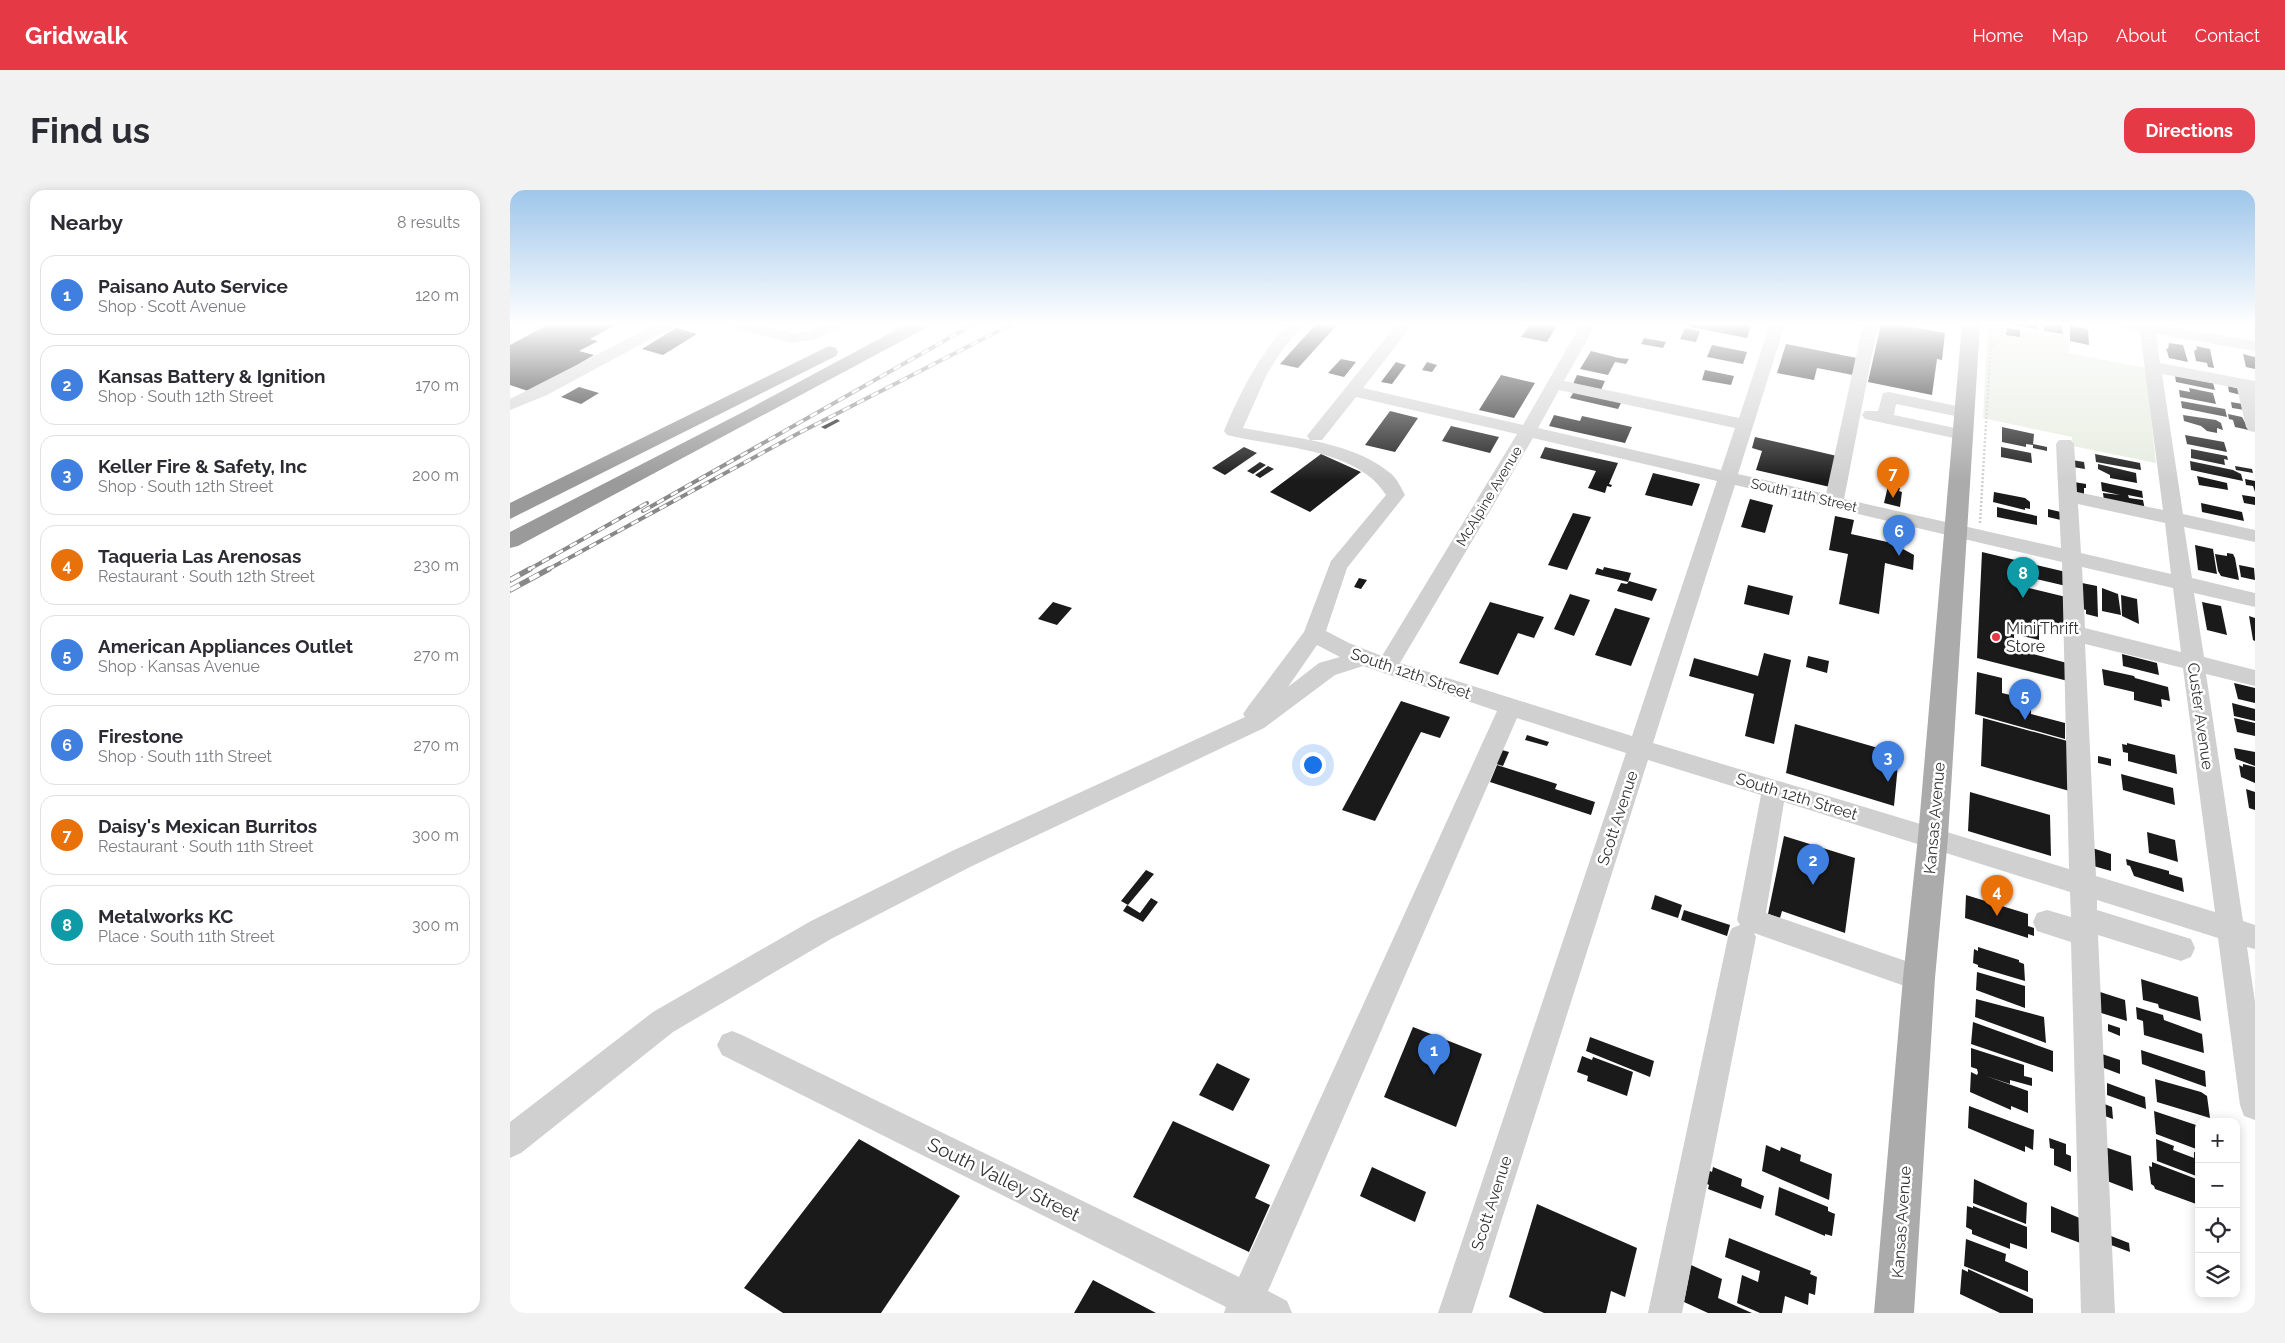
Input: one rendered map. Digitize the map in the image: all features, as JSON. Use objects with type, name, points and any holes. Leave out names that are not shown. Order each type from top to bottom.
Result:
[{"type":"highway","points":[[510,512],[780,376]]},
{"type":"highway","points":[[510,541],[823,376]]},
{"type":"highway","points":[[510,500],[571,482]]},
{"type":"main road","name":"Kansas Avenue","points":[[1894,1313],[1919,978],[1967,529],[1963,435],[1967,376]]},
{"type":"street","points":[[511,403],[541,391],[569,376]]},
{"type":"street","points":[[1247,725],[1314,634],[1338,566],[1396,495],[1384,477],[1358,462],[1322,450],[1233,431],[1242,408],[1259,376]]},
{"type":"street","points":[[1316,436],[1364,376]]},
{"type":"street","name":"McAlpine Avenue","points":[[1387,667],[1528,431],[1558,376]]},
{"type":"street","name":"Scott Avenue","points":[[1455,1313],[1761,376]]},
{"type":"street","points":[[1834,502],[1860,376]]},
{"type":"street","name":"Custer Avenue","points":[[2154,376],[2194,663],[2243,934],[2255,1105]]},
{"type":"street","points":[[2204,376],[2250,385],[2255,427]]},
{"type":"street","points":[[1554,384],[1745,425]]},
{"type":"street","name":"South 11th Street","points":[[1353,391],[1834,502],[1967,529],[2071,558],[2255,600]]},
{"type":"street","points":[[1885,418],[1889,397],[1964,413]]},
{"type":"street","points":[[1866,414],[1963,435]]},
{"type":"street","points":[[2064,444],[2074,633],[2098,1313]]},
{"type":"street","points":[[2068,496],[2255,536]]},
{"type":"street","points":[[2074,633],[2255,678]]},
{"type":"street","name":"South 12th Street","points":[[1314,634],[1352,654],[1387,667],[1640,748],[2243,934]]},
{"type":"street","points":[[510,1142],[663,1022],[821,930],[961,859],[1256,722],[1327,669],[1352,654]]},
{"type":"street","points":[[1255,1308],[1511,706]]},
{"type":"street","points":[[1666,1313],[1774,789]]},
{"type":"street","points":[[2047,922],[2085,926],[2181,948]]},
{"type":"street","points":[[1746,928],[1856,956],[1919,978]]},
{"type":"street","name":"South Valley Street","points":[[732,1045],[1255,1308]]},
{"type":"path","points":[[1967,529],[1986,376]]},
{"type":"shaded area","points":[[1985,376],[2147,376],[2156,463],[2073,446],[2072,437],[1983,418]]},
{"type":"building","points":[[510,376],[558,376],[531,392],[510,385]]},
{"type":"building","points":[[1385,376],[1398,376],[1392,384],[1381,382]]},
{"type":"building","points":[[1500,376],[1535,383],[1514,418],[1479,410]]},
{"type":"building","points":[[1576,376],[1605,381],[1601,390],[1573,384]]},
{"type":"building","points":[[1703,376],[1734,376],[1731,385],[1702,380]]},
{"type":"building","points":[[1795,376],[1815,376],[1814,380]]},
{"type":"building","points":[[1869,376],[1935,376],[1932,395],[1868,382]]},
{"type":"building","points":[[2175,376],[2213,383],[2215,390],[2176,382]]},
{"type":"building","points":[[2228,386],[2240,389],[2241,395],[2229,392]]},
{"type":"building","points":[[579,387],[599,393],[581,404],[561,397]]},
{"type":"building","points":[[2189,388],[2213,393],[2216,404],[2180,397],[2179,390],[2190,392]]},
{"type":"building","points":[[1575,390],[1622,401],[1618,409],[1570,398]]},
{"type":"building","points":[[2181,401],[2225,409],[2227,417],[2182,408]]},
{"type":"building","points":[[2231,402],[2243,404],[2245,410],[2232,408]]},
{"type":"building","points":[[1390,411],[1418,418],[1395,452],[1365,445]]},
{"type":"building","points":[[2228,414],[2242,417],[2249,430],[2235,427],[2233,420],[2229,419]]},
{"type":"building","points":[[1554,415],[1580,421],[1582,416],[1632,427],[1625,443],[1549,426]]},
{"type":"building","points":[[2183,415],[2216,420],[2221,423],[2223,430],[2217,428],[2217,433],[2207,431],[2201,426],[2184,421]]},
{"type":"building","points":[[837,419],[840,421],[825,429],[821,427]]},
{"type":"building","points":[[1451,426],[1499,437],[1490,453],[1442,441]]},
{"type":"building","points":[[2002,427],[2034,434],[2033,445],[2026,444],[2026,447],[2002,442]]},
{"type":"building","points":[[2185,435],[2224,442],[2227,452],[2187,444]]},
{"type":"building","points":[[1755,437],[1837,456],[1830,487],[1756,470],[1762,451],[1752,448]]},
{"type":"building","points":[[2033,444],[2047,447],[2047,451],[2033,448]]},
{"type":"building","points":[[1244,447],[1257,453],[1225,475],[1212,468]]},
{"type":"building","points":[[1545,447],[1618,463],[1609,484],[1612,485],[1611,487],[1607,486],[1605,493],[1588,488],[1596,471],[1540,458]]},
{"type":"building","points":[[2001,447],[2031,453],[2032,463],[2001,457]]},
{"type":"building","points":[[2191,449],[2227,456],[2228,460],[2224,459],[2225,465],[2191,458]]},
{"type":"building","points":[[1321,454],[1361,472],[1310,512],[1270,492]]},
{"type":"building","points":[[2095,454],[2140,463],[2141,470],[2096,462]]},
{"type":"building","points":[[2072,460],[2084,462],[2085,469],[2073,467]]},
{"type":"building","points":[[2190,461],[2233,470],[2241,474],[2243,481],[2191,470]]},
{"type":"building","points":[[1260,462],[1266,465],[1253,474],[1247,471]]},
{"type":"building","points":[[2098,464],[2136,473],[2137,483],[2110,478],[2110,475],[2098,469]]},
{"type":"building","points":[[1268,466],[1274,469],[1260,478],[1255,475]]},
{"type":"building","points":[[2235,466],[2252,469],[2253,473],[2236,470]]},
{"type":"building","points":[[1653,473],[1700,484],[1692,506],[1645,495]]},
{"type":"building","points":[[2197,476],[2227,483],[2228,490],[2199,485]]},
{"type":"building","points":[[2245,479],[2255,481],[2255,492],[2253,486],[2246,485]]},
{"type":"building","points":[[2074,482],[2086,484],[2084,496],[2074,494]]},
{"type":"building","points":[[2101,482],[2142,491],[2143,498],[2128,495],[2129,498],[2143,500],[2145,510],[2104,501],[2103,493],[2120,495],[2102,491]]},
{"type":"building","points":[[1888,486],[1900,488],[1899,491],[1902,492],[1900,507],[1884,503]]},
{"type":"building","points":[[1994,492],[2025,498],[2030,502],[2030,509],[2025,508],[2025,510],[1993,502]]},
{"type":"building","points":[[2242,495],[2255,497],[2255,505],[2244,503]]},
{"type":"building","points":[[1750,499],[1773,505],[1765,533],[1741,527]]},
{"type":"building","points":[[2201,503],[2242,512],[2244,521],[2202,512]]},
{"type":"building","points":[[1997,507],[2037,516],[2037,525],[1997,517]]},
{"type":"building","points":[[2048,509],[2065,513],[2065,521],[2048,517]]},
{"type":"building","points":[[1573,513],[1591,517],[1567,570],[1548,565]]},
{"type":"building","points":[[1835,516],[1854,520],[1851,534],[1892,543],[1914,555],[1913,570],[1885,563],[1879,614],[1839,604],[1848,554],[1829,550]]},
{"type":"building","points":[[2195,545],[2213,549],[2217,574],[2198,570]]},
{"type":"building","points":[[1982,552],[2066,572],[2066,586],[2028,577],[2029,588],[2066,597],[2067,629],[2046,624],[2046,627],[2039,626],[2039,640],[2014,634],[2014,649],[2067,663],[2068,681],[1977,658]]},
{"type":"building","points":[[2227,553],[2233,554],[2235,558],[2239,580],[2221,576],[2218,571],[2215,554],[2227,556]]},
{"type":"building","points":[[2239,565],[2254,568],[2255,580],[2241,577]]},
{"type":"building","points":[[1604,567],[1631,573],[1628,582],[1595,574],[1597,568],[1603,570]]},
{"type":"building","points":[[1359,578],[1367,580],[1361,589],[1354,587]]},
{"type":"building","points":[[1629,581],[1657,589],[1652,601],[1617,591],[1621,583],[1627,584]]},
{"type":"building","points":[[2082,583],[2097,586],[2098,617],[2086,614],[2086,610],[2080,608]]},
{"type":"building","points":[[1748,585],[1793,596],[1789,615],[1744,604]]},
{"type":"building","points":[[2102,588],[2118,594],[2121,615],[2102,611]]},
{"type":"building","points":[[1570,594],[1590,600],[1574,636],[1554,629]]},
{"type":"building","points":[[2121,595],[2137,599],[2139,624],[2122,616]]},
{"type":"building","points":[[1053,602],[1072,608],[1057,625],[1038,619]]},
{"type":"building","points":[[1490,602],[1544,617],[1534,638],[1518,633],[1498,675],[1459,663]]},
{"type":"building","points":[[2202,602],[2221,606],[2227,635],[2207,630]]},
{"type":"building","points":[[1615,608],[1650,618],[1631,666],[1595,655]]},
{"type":"building","points":[[2249,616],[2255,618],[2255,641],[2253,640]]},
{"type":"building","points":[[1764,653],[1791,660],[1774,744],[1745,736],[1754,694],[1689,676],[1694,658],[1758,676]]},
{"type":"building","points":[[2122,654],[2157,663],[2159,675],[2123,666]]},
{"type":"building","points":[[1808,656],[1829,661],[1827,673],[1806,667]]},
{"type":"building","points":[[2102,669],[2134,676],[2135,678],[2168,687],[2170,701],[2161,699],[2162,707],[2134,700],[2134,692],[2104,685]]},
{"type":"building","points":[[1977,672],[2002,678],[2002,693],[2031,700],[2031,714],[2065,723],[2065,739],[1975,714]]},
{"type":"building","points":[[2234,683],[2255,688],[2255,703],[2238,699]]},
{"type":"building","points":[[1401,701],[1450,717],[1440,738],[1421,732],[1375,821],[1342,810]]},
{"type":"building","points":[[2232,703],[2255,709],[2255,721],[2234,716]]},
{"type":"building","points":[[1983,718],[2071,742],[2073,792],[1981,766]]},
{"type":"building","points":[[2234,718],[2255,723],[2255,736],[2237,732]]},
{"type":"building","points":[[1795,724],[1899,754],[1894,806],[1786,773]]},
{"type":"building","points":[[1527,735],[1549,742],[1547,746],[1525,740]]},
{"type":"building","points":[[2127,743],[2175,755],[2177,774],[2128,761],[2128,753],[2123,752],[2122,744],[2127,745]]},
{"type":"building","points":[[2234,748],[2255,752],[2255,766],[2236,759]]},
{"type":"building","points":[[1502,750],[1509,752],[1503,766],[1496,764]]},
{"type":"building","points":[[2098,756],[2111,759],[2111,766],[2098,763]]},
{"type":"building","points":[[2243,764],[2255,767],[2255,783],[2241,777],[2239,765],[2243,767]]},
{"type":"building","points":[[1497,765],[1557,784],[1555,789],[1595,802],[1591,815],[1490,782]]},
{"type":"building","points":[[2121,774],[2173,788],[2175,805],[2123,790]]},
{"type":"building","points":[[2246,789],[2255,792],[2255,810],[2249,808]]},
{"type":"building","points":[[1970,792],[2050,815],[2051,856],[1968,831]]},
{"type":"building","points":[[2147,832],[2175,840],[2178,862],[2149,853]]},
{"type":"building","points":[[1784,836],[1855,858],[1845,933],[1782,911],[1780,918],[1768,914]]},
{"type":"building","points":[[2089,847],[2111,854],[2111,871],[2090,865]]},
{"type":"building","points":[[2126,859],[2169,871],[2169,874],[2182,878],[2184,892],[2134,876],[2130,866],[2127,865]]},
{"type":"building","points":[[1146,870],[1154,874],[1128,905],[1121,901]]},
{"type":"building","points":[[1655,895],[1682,905],[1678,918],[1651,909]]},
{"type":"building","points":[[1966,895],[2028,914],[2028,926],[2034,928],[2034,936],[2028,934],[2028,938],[1965,918]]},
{"type":"building","points":[[1151,898],[1158,902],[1143,922],[1123,911],[1127,905],[1140,913]]},
{"type":"building","points":[[1684,910],[1730,925],[1727,936],[1681,920]]},
{"type":"building","points":[[1978,947],[2019,960],[2019,962],[2024,964],[2025,981],[1978,967],[1978,965],[1973,963],[1974,949],[1978,951]]},
{"type":"building","points":[[1977,972],[2025,986],[2025,1008],[1976,990]]},
{"type":"building","points":[[2141,979],[2198,997],[2201,1021],[2159,1008],[2158,1004],[2143,1000]]},
{"type":"building","points":[[2097,991],[2125,1000],[2127,1021],[2098,1012]]},
{"type":"building","points":[[1976,999],[2044,1017],[2046,1043],[1975,1017]]},
{"type":"building","points":[[2136,1007],[2163,1015],[2164,1020],[2202,1034],[2204,1053],[2144,1035],[2143,1021],[2137,1019]]},
{"type":"building","points":[[1973,1022],[2053,1051],[2053,1072],[1971,1044]]},
{"type":"building","points":[[2108,1024],[2120,1028],[2120,1036],[2108,1031]]},
{"type":"building","points":[[1413,1027],[1482,1054],[1456,1127],[1384,1097]]},
{"type":"building","points":[[1590,1037],[1654,1061],[1650,1077],[1586,1051]]},
{"type":"building","points":[[1971,1048],[2024,1065],[2024,1076],[2032,1078],[2032,1086],[2010,1080],[2010,1084],[1986,1076],[2028,1091],[2028,1113],[2011,1106],[2011,1110],[1970,1092],[1971,1072],[1977,1075],[1978,1073],[1977,1069],[1971,1067]]},
{"type":"building","points":[[2141,1050],[2205,1071],[2206,1087],[2142,1064]]},
{"type":"building","points":[[2096,1052],[2120,1060],[2120,1074],[2096,1065]]},
{"type":"building","points":[[1582,1056],[1592,1060],[1593,1057],[1633,1072],[1627,1096],[1587,1081],[1588,1076],[1577,1072]]},
{"type":"building","points":[[1217,1063],[1250,1079],[1233,1111],[1199,1095]]},
{"type":"building","points":[[2155,1079],[2201,1092],[2207,1096],[2210,1118],[2157,1102]]},
{"type":"building","points":[[2107,1083],[2145,1097],[2146,1109],[2107,1095]]},
{"type":"building","points":[[2102,1103],[2112,1107],[2113,1119],[2102,1115]]},
{"type":"building","points":[[1969,1106],[2034,1130],[2033,1150],[2025,1146],[2025,1152],[1968,1128]]},
{"type":"building","points":[[2154,1111],[2195,1125],[2195,1149],[2156,1134]]},
{"type":"building","points":[[1173,1121],[1270,1165],[1255,1198],[1270,1205],[1249,1252],[1133,1197]]},
{"type":"building","points":[[2049,1138],[2066,1144],[2066,1154],[2071,1156],[2071,1172],[2054,1165],[2054,1149],[2050,1148]]},
{"type":"building","points":[[859,1139],[960,1196],[881,1313],[783,1313],[744,1288]]},
{"type":"building","points":[[2156,1139],[2174,1146],[2173,1150],[2194,1158],[2195,1152],[2195,1175],[2157,1161]]},
{"type":"building","points":[[1766,1145],[1780,1151],[1781,1147],[1801,1155],[1800,1161],[1832,1174],[1829,1200],[1762,1171]]},
{"type":"building","points":[[2105,1147],[2131,1156],[2133,1191],[2107,1181]]},
{"type":"building","points":[[2152,1162],[2195,1178],[2195,1204],[2155,1189],[2151,1184],[2149,1166],[2152,1167]]},
{"type":"building","points":[[1372,1167],[1426,1192],[1415,1222],[1360,1196]]},
{"type":"building","points":[[1713,1167],[1742,1179],[1741,1186],[1764,1196],[1761,1209],[1708,1189],[1709,1185],[1705,1183],[1708,1170],[1712,1172]]},
{"type":"building","points":[[1974,1179],[2027,1203],[2026,1224],[1973,1203]]},
{"type":"building","points":[[1779,1187],[1828,1207],[1828,1211],[1835,1214],[1832,1236],[1825,1234],[1825,1236],[1775,1215]]},
{"type":"building","points":[[1537,1204],[1637,1248],[1625,1297],[1611,1291],[1606,1313],[1544,1313],[1509,1297]]},
{"type":"building","points":[[1967,1206],[1973,1208],[1973,1206],[2027,1227],[2027,1249],[2010,1243],[2010,1249],[1972,1234],[1972,1230],[1966,1227]]},
{"type":"building","points":[[2051,1206],[2082,1219],[2083,1244],[2051,1232]]},
{"type":"building","points":[[2111,1236],[2129,1243],[2130,1252],[2111,1245]]},
{"type":"building","points":[[1729,1238],[1811,1271],[1810,1274],[1817,1277],[1815,1295],[1809,1293],[1808,1305],[1785,1296],[1782,1313],[1760,1313],[1737,1303],[1742,1275],[1758,1282],[1760,1271],[1725,1257]]},
{"type":"building","points":[[1966,1239],[2006,1254],[2005,1261],[2028,1271],[2028,1292],[1964,1266]]},
{"type":"building","points":[[1691,1265],[1722,1279],[1718,1298],[1752,1313],[1708,1313],[1684,1302]]},
{"type":"building","points":[[1962,1269],[1968,1272],[1968,1269],[2033,1299],[2033,1313],[2000,1313],[1960,1294]]},
{"type":"building","points":[[1093,1280],[1156,1313],[1074,1313]]},
{"type":"railway","points":[[643,511],[881,376]]},
{"type":"railway","points":[[547,570],[797,434],[910,376]]},
{"type":"railway","points":[[528,570],[647,503]]},
{"type":"railway","points":[[510,580],[530,569]]},
{"type":"railway","points":[[510,590],[549,569]]},
{"type":"place","name":"Daisy's Mexican Burritos","points":[[1893,498]]},
{"type":"place","name":"Firestone","points":[[1899,556]]},
{"type":"place","name":"Metalworks KC","points":[[2023,598]]},
{"type":"place","name":"Mini Thrift Store","points":[[1996,637]]},
{"type":"place","name":"American Appliances Outlet","points":[[2025,720]]},
{"type":"place","name":"Keller Fire & Safety, Inc","points":[[1888,782]]},
{"type":"place","name":"Kansas Battery & Ignition","points":[[1813,885]]},
{"type":"place","name":"Taqueria Las Arenosas","points":[[1997,916]]},
{"type":"place","name":"Paisano Auto Service","points":[[1434,1075]]}]
